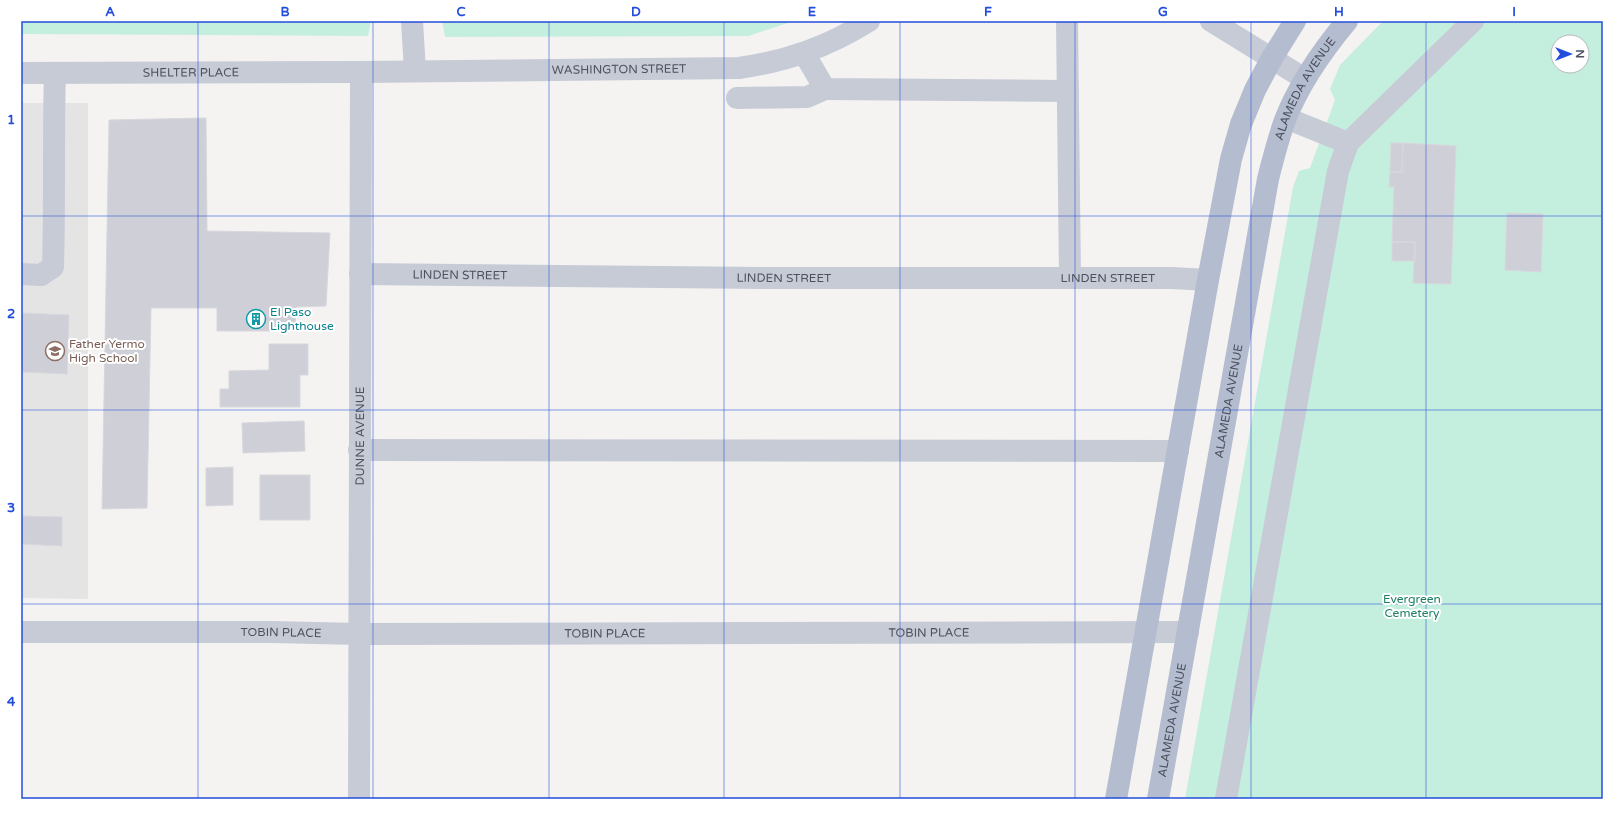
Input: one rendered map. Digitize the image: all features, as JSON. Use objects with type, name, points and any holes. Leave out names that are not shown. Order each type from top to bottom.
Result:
[{"type":"main road","points":[[1116,799],[1208,280],[1231,159],[1241,124],[1255,90],[1272,58],[1295,21]]},
{"type":"main road","name":"ALAMEDA AVENUE","points":[[1158,799],[1268,179],[1277,141],[1286,118],[1305,79],[1320,56],[1347,21]]},
{"type":"street","points":[[412,21],[414,71]]},
{"type":"street","name":"WASHINGTON STREET","points":[[361,72],[739,68],[776,62],[818,48],[869,21]]},
{"type":"street","points":[[1067,21],[1070,278]]},
{"type":"street","points":[[1210,21],[1238,29],[1272,58],[1305,79]]},
{"type":"street","points":[[1226,799],[1338,170],[1348,143],[1361,132],[1473,21]]},
{"type":"street","points":[[804,53],[825,89]]},
{"type":"street","name":"SHELTER PLACE","points":[[21,73],[361,72]]},
{"type":"street","name":"DUNNE AVENUE","points":[[358,799],[361,72]]},
{"type":"street","points":[[21,274],[41,275],[54,267],[55,207],[53,135],[55,73]]},
{"type":"street","points":[[737,98],[807,97],[825,89],[1068,91]]},
{"type":"street","points":[[1286,118],[1348,143]]},
{"type":"street","name":"LINDEN STREET","points":[[360,274],[1208,280]]},
{"type":"street","points":[[359,450],[1178,451]]},
{"type":"street","name":"TOBIN PLACE","points":[[21,632],[272,632],[359,634],[1188,632]]},
{"type":"shaded area","name":"Father Yermo High School","points":[[21,103],[88,103],[88,599],[21,598]]},
{"type":"green space","points":[[21,21],[371,21],[368,36],[21,34]]},
{"type":"green space","points":[[442,21],[794,21],[748,36],[445,37]]},
{"type":"green space","name":"Evergreen Cemetery","points":[[1383,21],[1603,21],[1603,799],[1185,799],[1293,187],[1299,171],[1310,168],[1335,100],[1330,89],[1340,65]]},
{"type":"building","name":"El Paso Lighthouse","points":[[206,118],[207,231],[330,233],[326,306],[296,307],[295,331],[217,331],[217,308],[151,308],[147,508],[102,509],[109,120]]},
{"type":"building","points":[[1391,143],[1403,143],[1402,172],[1390,172]]},
{"type":"building","points":[[1403,143],[1456,146],[1451,284],[1413,283],[1415,242],[1392,242],[1394,187],[1389,187],[1390,172],[1402,172]]},
{"type":"building","points":[[1507,213],[1543,214],[1541,272],[1505,270]]},
{"type":"building","points":[[1392,242],[1415,242],[1415,261],[1392,261]]},
{"type":"building","points":[[21,313],[69,315],[67,374],[21,372]]},
{"type":"building","points":[[269,344],[308,344],[308,375],[300,375],[300,407],[220,407],[220,389],[229,389],[229,371],[269,370]]},
{"type":"building","points":[[304,421],[305,451],[243,453],[242,423]]},
{"type":"building","points":[[233,467],[233,505],[206,506],[206,468]]},
{"type":"building","points":[[260,475],[310,475],[310,520],[260,520]]},
{"type":"building","points":[[21,516],[62,517],[62,546],[21,544]]},
{"type":"place","name":"El Paso Lighthouse","points":[[256,319]]},
{"type":"place","name":"Father Yermo High School","points":[[55,351]]}]
